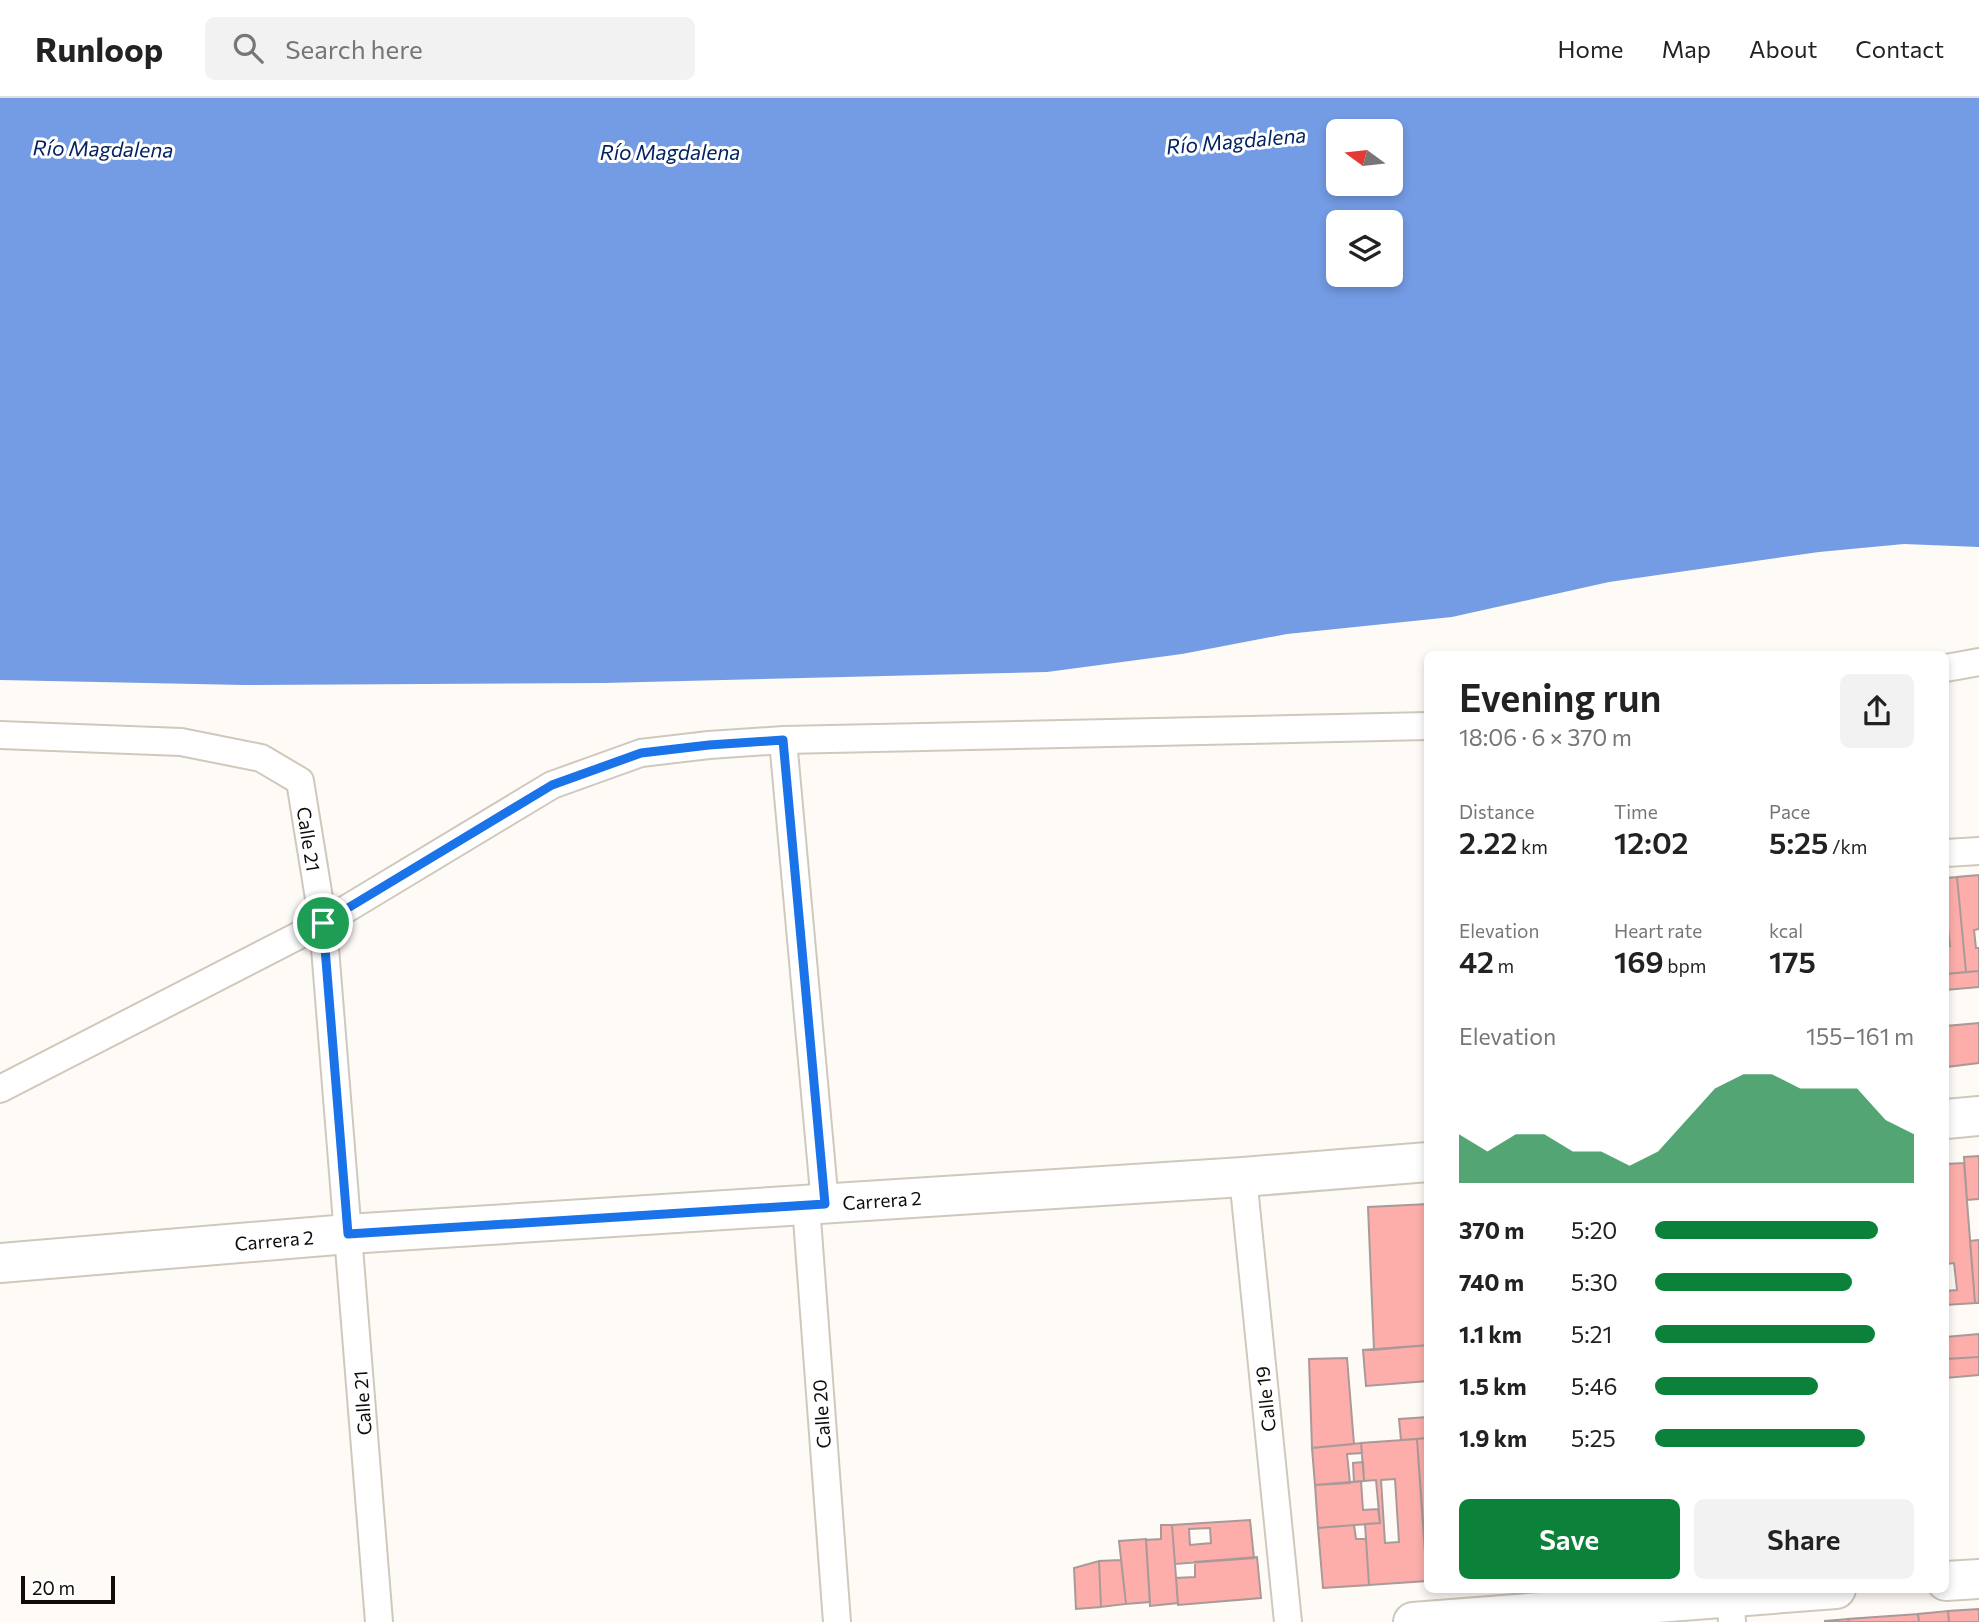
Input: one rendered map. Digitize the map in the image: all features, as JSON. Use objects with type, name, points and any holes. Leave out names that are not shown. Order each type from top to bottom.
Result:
[{"type":"main road","points":[[1949,1119],[1979,1116]]},
{"type":"main road","name":"Carrera 2","points":[[0,1263],[348,1234],[1243,1177],[1424,1162]]},
{"type":"main road","points":[[1949,1581],[1979,1579]]},
{"type":"main road","points":[[1413,1622],[1731,1603],[1806,1593]]},
{"type":"street","points":[[1949,667],[1979,662]]},
{"type":"street","points":[[0,1089],[323,923],[552,785],[641,753],[783,740],[1424,726]]},
{"type":"street","name":"Calle 21","points":[[0,735],[181,742],[261,758],[300,781],[323,923],[379,1622]]},
{"type":"street","name":"Calle 20","points":[[783,740],[816,1205],[837,1622]]},
{"type":"street","points":[[1949,853],[1979,851]]},
{"type":"street","name":"Calle 19","points":[[1243,1177],[1288,1622]]},
{"type":"water","name":"Río Magdalena","points":[[0,98],[1979,98],[1979,547],[1904,544],[1819,552],[1609,582],[1452,617],[1287,634],[1182,654],[1047,672],[604,683],[244,685],[0,680]]},
{"type":"building","points":[[1979,875],[1979,929],[1974,930],[1976,948],[1979,948],[1979,971],[1966,972],[1957,877]]},
{"type":"building","points":[[1957,877],[1966,972],[1949,974],[1950,946],[1949,878]]},
{"type":"building","points":[[1979,971],[1979,987],[1949,990],[1949,974]]},
{"type":"building","points":[[1979,1023],[1979,1063],[1949,1067],[1949,1026]]},
{"type":"building","points":[[1979,1156],[1979,1199],[1967,1200],[1964,1157]]},
{"type":"building","points":[[1964,1163],[1975,1303],[1949,1305],[1949,1291],[1957,1290],[1954,1263],[1949,1264],[1949,1164]]},
{"type":"building","points":[[1424,1204],[1424,1345],[1374,1350],[1368,1207]]},
{"type":"building","points":[[1979,1240],[1979,1303],[1975,1303],[1970,1241]]},
{"type":"building","points":[[1979,1334],[1979,1357],[1949,1359],[1949,1337]]},
{"type":"building","points":[[1424,1345],[1424,1381],[1366,1386],[1363,1350]]},
{"type":"building","points":[[1979,1357],[1979,1375],[1949,1378],[1949,1359]]},
{"type":"building","points":[[1347,1358],[1354,1444],[1312,1448],[1309,1359]]},
{"type":"building","points":[[1424,1417],[1424,1438],[1401,1440],[1399,1419]]},
{"type":"building","points":[[1424,1438],[1424,1522],[1423,1522],[1417,1439]]},
{"type":"building","points":[[1417,1439],[1424,1538],[1424,1581],[1369,1585],[1365,1524],[1380,1523],[1376,1480],[1364,1481],[1361,1443]],"holes":[[[1395,1479],[1399,1542],[1385,1543],[1381,1480]]]},
{"type":"building","points":[[1361,1443],[1362,1453],[1347,1454],[1350,1483],[1315,1485],[1312,1448]]},
{"type":"building","points":[[1363,1462],[1364,1481],[1354,1482],[1353,1463]]},
{"type":"building","points":[[1361,1481],[1363,1510],[1378,1509],[1380,1523],[1318,1528],[1315,1485]]},
{"type":"building","points":[[1250,1520],[1254,1558],[1175,1564],[1172,1525]],"holes":[[[1210,1528],[1211,1543],[1190,1545],[1189,1529]]]},
{"type":"building","points":[[1161,1525],[1172,1525],[1178,1603],[1150,1606],[1146,1540],[1161,1539]]},
{"type":"building","points":[[1354,1525],[1356,1539],[1366,1539],[1369,1585],[1323,1588],[1318,1528]]},
{"type":"building","points":[[1146,1539],[1150,1602],[1126,1604],[1119,1541]]},
{"type":"building","points":[[1257,1557],[1261,1598],[1178,1605],[1176,1578],[1195,1577],[1195,1562]]},
{"type":"building","points":[[1121,1560],[1126,1604],[1101,1607],[1099,1561]]},
{"type":"building","points":[[1099,1561],[1101,1607],[1076,1609],[1074,1568]]},
{"type":"building","points":[[1979,1609],[1979,1622],[1949,1622],[1948,1611]]},
{"type":"building","points":[[1948,1611],[1949,1622],[1919,1622],[1918,1614]]},
{"type":"building","points":[[1918,1614],[1919,1622],[1849,1622],[1848,1619]]},
{"type":"building","points":[[1848,1619],[1849,1622],[1825,1622],[1825,1621]]},
{"type":"route","points":[[783,740],[825,1204],[348,1234],[323,923],[552,785],[641,753],[783,740]]}]
